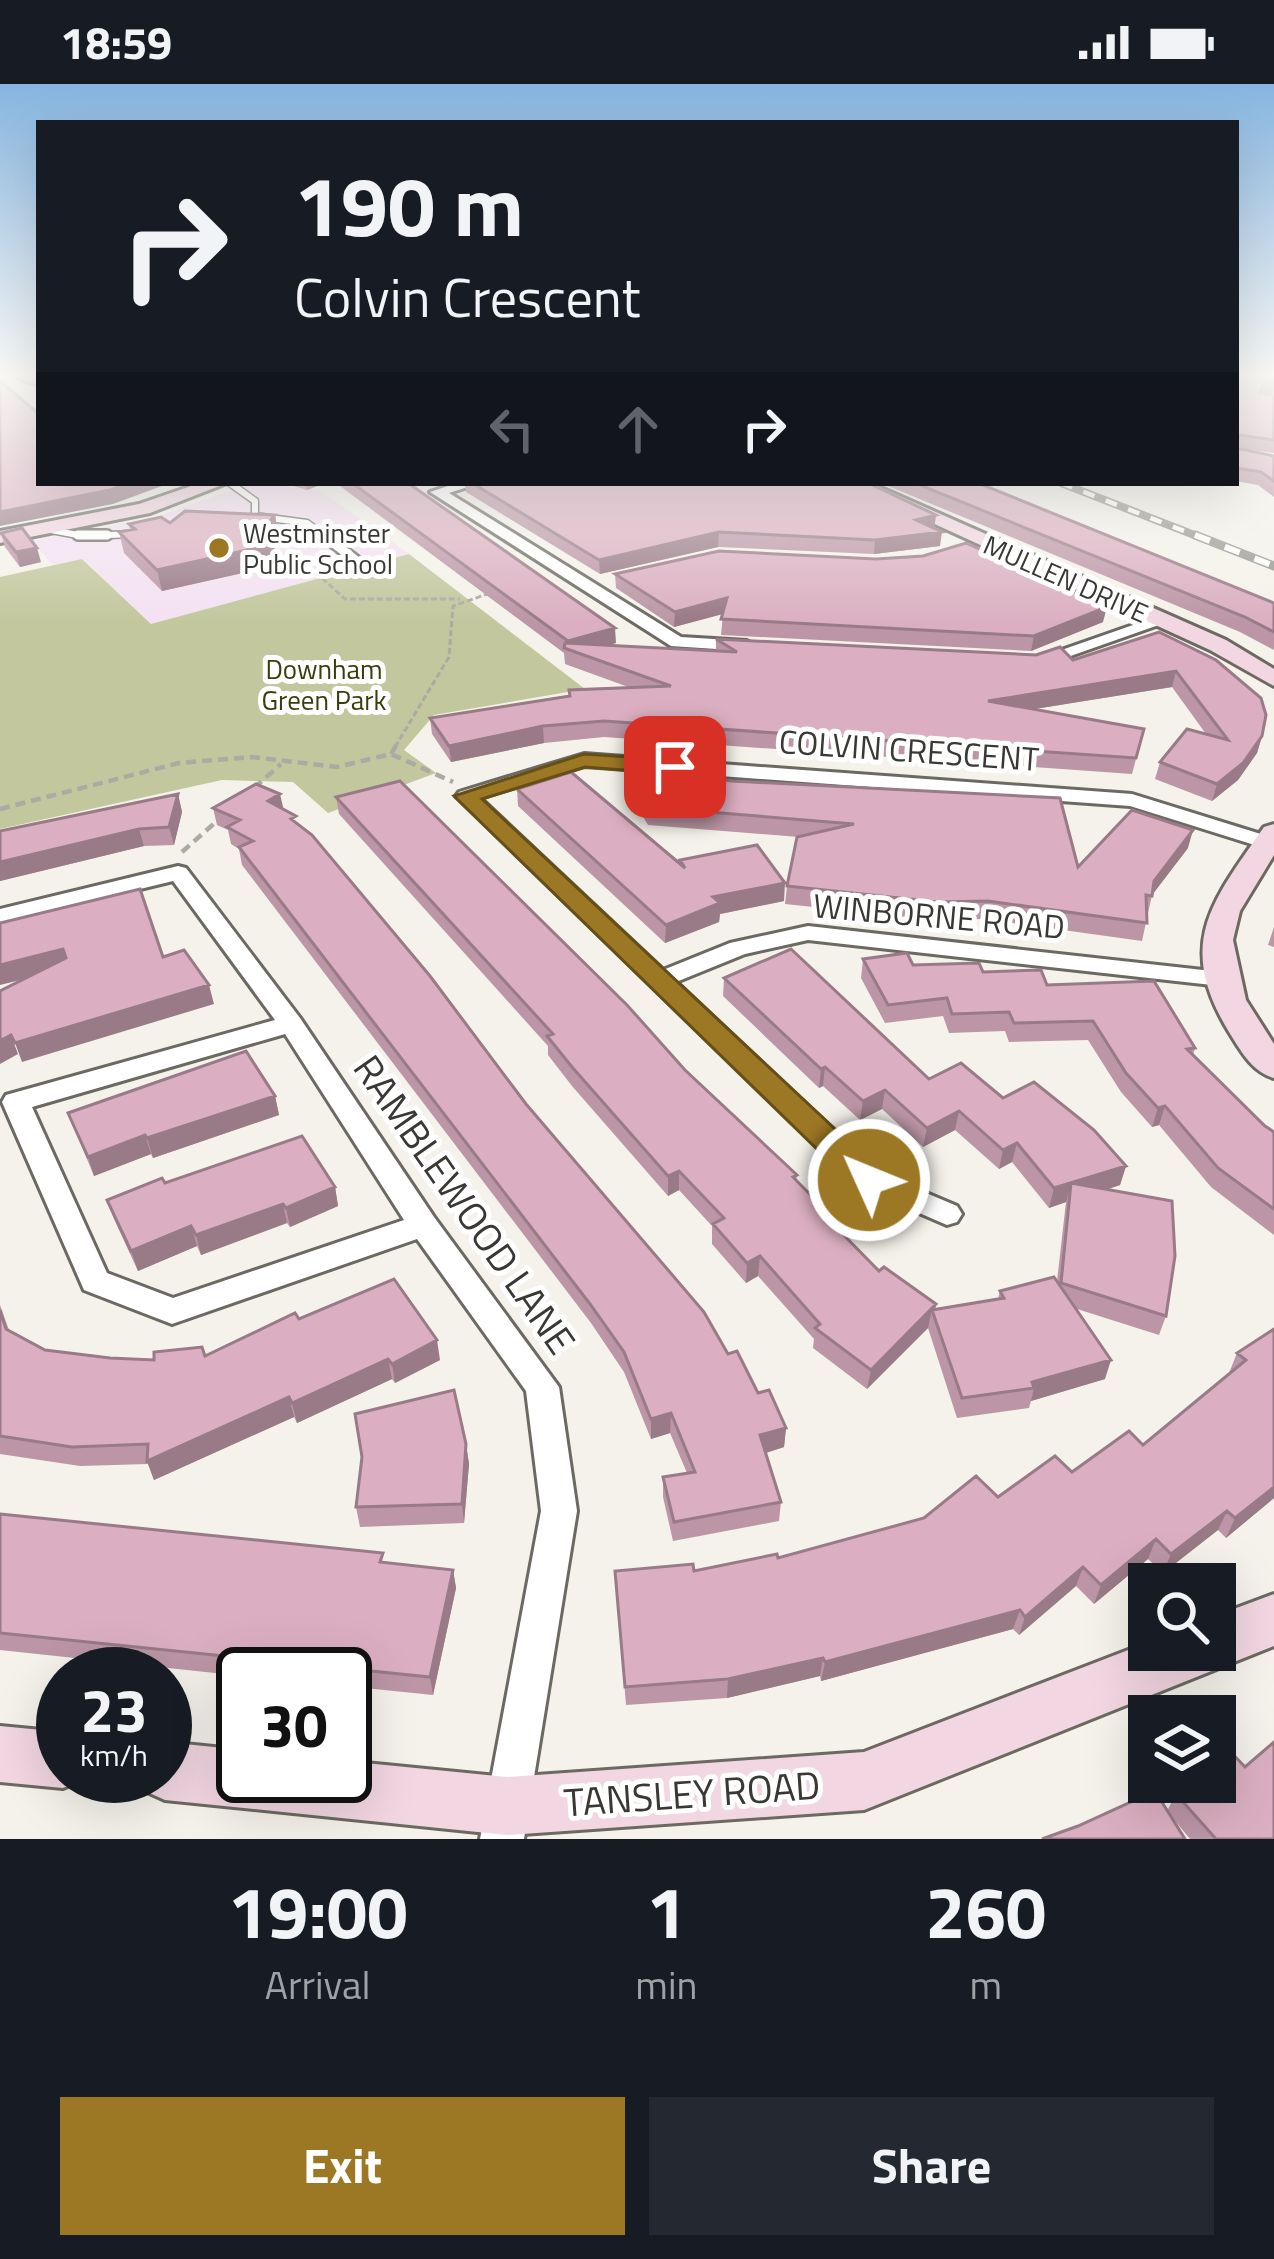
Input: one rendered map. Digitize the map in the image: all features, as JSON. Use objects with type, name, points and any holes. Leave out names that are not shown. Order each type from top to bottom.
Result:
[{"type":"street","points":[[0,537],[143,509],[209,486]]},
{"type":"street","points":[[461,486],[437,492],[677,642],[772,647]]},
{"type":"street","name":"MULLEN DRIVE","points":[[861,486],[1162,621],[1274,679]]},
{"type":"street","points":[[954,552],[986,543]]},
{"type":"street","points":[[591,585],[613,579]]},
{"type":"street","points":[[1009,660],[1044,661],[1162,621]]},
{"type":"street","name":"COLVIN CRESCENT","points":[[946,1214],[869,1180],[466,796],[584,760],[1132,800],[1272,840]]},
{"type":"street","points":[[1272,840],[1219,924],[1221,978],[1256,1049],[1274,1066]]},
{"type":"street","name":"RAMBLEWOOD LANE","points":[[0,916],[178,873],[290,1024],[424,1225],[542,1388],[559,1511],[505,1822]]},
{"type":"street","name":"WINBORNE ROAD","points":[[659,980],[738,948],[808,933],[1221,978]]},
{"type":"street","points":[[290,1024],[16,1102],[95,1281],[172,1311],[424,1225]]},
{"type":"street","points":[[1236,1634],[1274,1619]]},
{"type":"street","name":"TANSLEY ROAD","points":[[192,1775],[505,1822],[865,1780],[1143,1671]]},
{"type":"street","points":[[0,1754],[36,1757]]},
{"type":"lane","points":[[234,486],[255,501],[255,516]]},
{"type":"lane","points":[[235,515],[308,523],[362,565]]},
{"type":"lane","points":[[46,529],[105,537],[144,532]]},
{"type":"path","points":[[322,578],[345,599],[466,599]]},
{"type":"path","points":[[391,754],[409,718],[434,690],[449,657],[453,606],[505,589]]},
{"type":"path","points":[[0,809],[179,763],[252,757],[281,764],[337,766],[391,754],[456,785]]},
{"type":"path","points":[[250,792],[281,764]]},
{"type":"path","points":[[175,857],[219,819]]},
{"type":"shaded area","name":"Westminster Public School","points":[[244,486],[319,490],[409,554],[151,624],[83,559],[53,565],[32,541],[156,517]]},
{"type":"green space","name":"Downham Green Park","points":[[409,554],[585,689],[434,715],[404,750],[436,773],[328,813],[293,782],[222,780],[0,829],[0,577],[82,559],[151,624]]},
{"type":"building","points":[[0,459],[36,459],[36,486],[121,486],[110,490],[0,512]]},
{"type":"building","points":[[1239,459],[1274,459],[1274,481],[1261,472],[1239,468]]},
{"type":"building","points":[[356,486],[412,486],[615,628],[568,641]]},
{"type":"building","points":[[477,486],[874,486],[936,515],[916,520],[942,532],[875,540],[719,532],[599,560]]},
{"type":"building","points":[[922,486],[985,486],[1274,603],[1274,632]]},
{"type":"building","points":[[185,511],[275,515],[261,532],[274,544],[157,570],[119,532],[135,529],[129,524],[161,517],[170,523]]},
{"type":"building","points":[[22,528],[37,548],[16,552],[1,533]]},
{"type":"building","points":[[966,543],[1107,607],[1034,636],[721,619],[727,598],[675,612],[615,574],[719,551],[876,559],[923,556]]},
{"type":"building","points":[[1159,632],[1216,660],[1261,698],[1266,715],[1262,736],[1243,763],[1217,784],[1160,762],[1187,729],[1228,740],[1176,671],[988,701],[1144,729],[1136,758],[604,721],[543,726],[449,746],[430,718],[570,696],[569,690],[671,686],[564,648],[565,643],[737,652],[716,639],[1036,655],[1060,647],[1073,660]]},
{"type":"building","points":[[662,769],[666,774],[732,781],[1060,798],[1078,867],[1132,810],[1193,830],[1154,881],[1152,896],[1146,895],[1147,923],[988,901],[937,902],[787,886],[797,837],[854,824],[648,807],[628,774]]},
{"type":"building","points":[[571,772],[685,868],[680,860],[757,845],[785,883],[713,897],[720,903],[666,925],[517,789]]},
{"type":"building","points":[[400,781],[627,1005],[685,1070],[797,1175],[793,1177],[833,1218],[829,1220],[879,1271],[884,1267],[936,1304],[871,1370],[815,1328],[820,1324],[760,1256],[747,1263],[713,1224],[724,1218],[679,1171],[668,1176],[547,1036],[553,1034],[336,797]]},
{"type":"building","points":[[256,784],[280,794],[268,801],[296,816],[291,819],[312,835],[430,976],[526,1104],[704,1312],[728,1354],[737,1351],[758,1393],[769,1390],[786,1428],[760,1435],[781,1502],[674,1522],[663,1477],[695,1472],[671,1413],[651,1419],[624,1352],[590,1304],[239,847],[253,841],[227,827],[240,820],[213,808]]},
{"type":"building","points":[[178,794],[169,827],[139,829],[0,862],[0,831]]},
{"type":"building","points":[[140,889],[163,957],[184,950],[209,985],[15,1043],[11,1035],[0,1041],[0,991],[66,958],[63,949],[0,965],[0,923]]},
{"type":"building","points":[[791,949],[929,1079],[961,1063],[1003,1098],[1034,1082],[1094,1130],[1126,1166],[1054,1188],[1017,1143],[1003,1150],[959,1111],[927,1128],[885,1090],[863,1101],[825,1067],[821,1069],[724,978]]},
{"type":"building","points":[[907,953],[913,965],[979,963],[983,972],[1041,970],[1047,985],[1154,981],[1195,1048],[1187,1049],[1274,1132],[1274,1209],[1218,1168],[1165,1106],[1158,1108],[1126,1073],[1093,1021],[1014,1023],[1009,1012],[952,1014],[947,998],[888,1005],[863,959]]},
{"type":"building","points":[[246,1051],[275,1096],[88,1157],[68,1113]]},
{"type":"building","points":[[302,1136],[335,1187],[286,1208],[283,1204],[196,1235],[191,1226],[131,1251],[107,1200],[162,1178],[165,1183]]},
{"type":"building","points":[[1071,1183],[1172,1201],[1175,1256],[1166,1316],[1061,1283]]},
{"type":"building","points":[[1054,1277],[1111,1360],[1032,1382],[1034,1388],[962,1398],[932,1310],[1004,1298],[1000,1291]]},
{"type":"building","points":[[394,1279],[437,1340],[392,1364],[388,1359],[292,1403],[289,1397],[147,1461],[148,1444],[72,1447],[0,1436],[0,1310],[6,1329],[45,1350],[154,1360],[154,1352],[202,1347],[205,1356],[295,1313],[299,1319]]},
{"type":"building","points":[[1274,1329],[1274,1487],[1235,1518],[1227,1511],[1171,1554],[1156,1539],[1101,1585],[1083,1567],[1025,1617],[1020,1610],[825,1662],[823,1658],[728,1679],[625,1687],[615,1571],[693,1564],[694,1571],[777,1554],[778,1558],[924,1518],[976,1476],[998,1497],[1055,1456],[1072,1472],[1129,1431],[1143,1445],[1246,1360],[1237,1353]]},
{"type":"building","points":[[454,1390],[466,1444],[462,1504],[356,1507],[362,1457],[355,1414]]},
{"type":"building","points":[[0,1514],[383,1553],[380,1562],[453,1570],[430,1677],[372,1671],[372,1647],[216,1647],[216,1655],[192,1653],[192,1647],[137,1647],[0,1633]]},
{"type":"building","points":[[1274,1742],[1274,1839],[1216,1839],[1184,1803],[1236,1803],[1236,1757],[1245,1767]]},
{"type":"building","points":[[1129,1803],[1162,1803],[1185,1839],[1042,1839]]},
{"type":"railway","points":[[1069,486],[1202,538]]},
{"type":"railway","points":[[1195,535],[1274,566]]},
{"type":"place","name":"Westminster Public School","points":[[219,548]]},
{"type":"route","points":[[675,767],[584,760],[466,796],[869,1180]]}]
